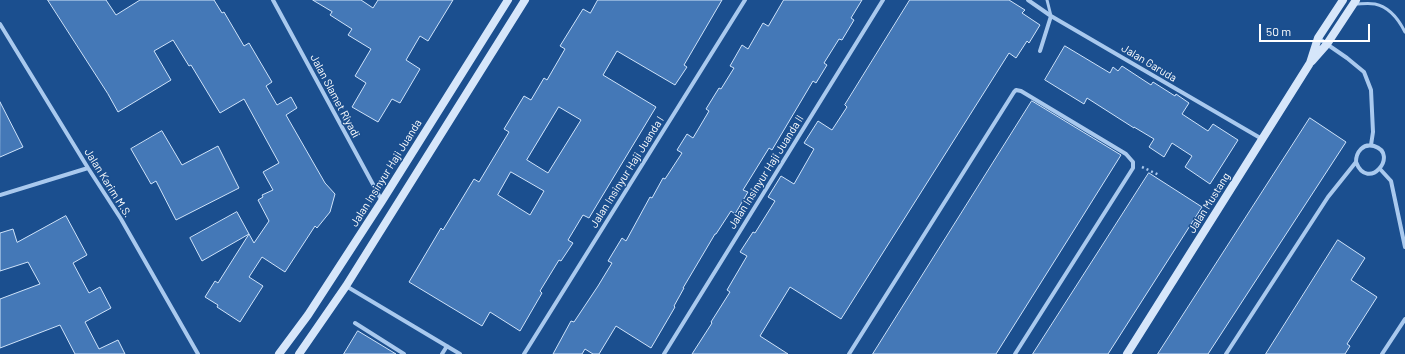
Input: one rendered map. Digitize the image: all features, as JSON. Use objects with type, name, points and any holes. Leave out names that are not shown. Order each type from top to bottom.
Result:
[{"type":"main road","name":"Jalan Insinyur Haji Juanda","points":[[279,354],[308,315],[382,201],[508,0]]},
{"type":"main road","points":[[299,354],[346,286],[525,0]]},
{"type":"main road","name":"Jalan Mustang","points":[[1310,63],[1318,38],[1343,0]]},
{"type":"main road","name":"Jalan Mustang","points":[[1127,354],[1310,63],[1327,44],[1355,2]]},
{"type":"street","name":"Jalan Slamet Riyadi","points":[[273,0],[382,201]]},
{"type":"street","name":"Jalan Insinyur Haji Juanda I","points":[[524,354],[745,0]]},
{"type":"street","name":"Jalan Insinyur Haji Juanda II","points":[[664,354],[883,0]]},
{"type":"street","name":"Jalan Garuda","points":[[1028,0],[1052,16],[1262,139]]},
{"type":"street","points":[[1040,51],[1052,16]]},
{"type":"street","name":"Jalan Karim M.S.","points":[[0,24],[121,219],[198,354]]},
{"type":"street","points":[[1318,38],[1364,72],[1371,90],[1373,132],[1371,145]]},
{"type":"street","points":[[849,354],[1014,92],[1018,90],[1126,154],[1133,162],[1133,168],[1015,354]]},
{"type":"street","points":[[1371,145],[1377,147],[1382,151],[1384,157],[1384,164],[1375,173],[1369,174],[1363,172],[1358,167],[1356,162],[1356,156],[1359,150],[1364,146],[1371,145]]},
{"type":"street","points":[[1226,354],[1328,197],[1356,162]]},
{"type":"street","points":[[0,195],[88,168]]},
{"type":"street","points":[[1380,169],[1391,181],[1405,247]]},
{"type":"street","points":[[346,286],[460,354]]},
{"type":"street","points":[[1382,354],[1405,319]]},
{"type":"street","points":[[355,323],[404,354]]},
{"type":"street","points":[[442,354],[446,346]]},
{"type":"lane","points":[[1047,0],[1052,16]]},
{"type":"lane","points":[[1355,2],[1375,4],[1384,8],[1398,20],[1405,32]]},
{"type":"path","points":[[1133,162],[1159,175]]},
{"type":"building","points":[[48,0],[106,0],[116,15],[140,0],[214,0],[222,13],[224,12],[244,46],[249,43],[272,82],[266,86],[277,105],[291,97],[297,108],[286,115],[325,183],[335,194],[330,212],[317,228],[315,226],[285,272],[262,257],[249,277],[263,286],[240,322],[205,297],[215,281],[218,283],[249,234],[254,243],[269,221],[258,200],[263,197],[262,195],[273,190],[263,172],[279,163],[244,99],[220,113],[191,65],[189,66],[173,40],[154,51],[171,80],[118,112]]},
{"type":"building","points":[[313,0],[361,0],[373,8],[378,0],[453,0],[428,41],[420,36],[406,60],[420,69],[400,103],[392,99],[378,122],[352,107],[366,83],[355,76],[371,49],[348,35],[352,29],[330,15],[332,12]]},
{"type":"building","points":[[598,0],[722,0],[684,65],[687,67],[675,85],[617,51],[603,75],[656,107],[589,218],[583,215],[568,240],[573,243],[561,261],[559,260],[540,291],[542,293],[520,331],[490,312],[482,326],[409,282],[441,228],[443,230],[474,179],[479,182],[509,132],[504,129],[524,96],[531,100],[544,78],[547,80],[565,49],[560,46],[583,9],[590,13]],"holes":[[[559,107],[581,120],[548,173],[527,160]],[[511,172],[544,191],[530,215],[498,195]]]},
{"type":"building","points":[[784,0],[862,0],[851,18],[854,20],[842,40],[839,39],[824,63],[827,65],[816,83],[813,81],[772,150],[769,148],[743,190],[748,192],[735,214],[731,211],[715,234],[683,288],[674,306],[675,307],[651,348],[616,326],[599,354],[593,354],[585,349],[582,354],[553,354],[571,321],[574,322],[612,263],[608,261],[622,238],[626,241],[650,197],[652,198],[663,178],[665,179],[682,153],[677,150],[687,134],[693,138],[709,111],[706,109],[734,68],[730,66],[742,45],[748,49],[763,23],[768,26]]},
{"type":"building","points":[[910,0],[1009,0],[1025,10],[1022,13],[1040,25],[1029,43],[1027,41],[1016,58],[1009,53],[841,319],[790,287],[760,336],[788,354],[692,354],[730,292],[727,290],[747,256],[740,252],[753,232],[755,233],[775,201],[768,197],[781,176],[794,184],[814,149],[804,143],[818,121],[832,130],[847,107],[845,105]]},
{"type":"building","points":[[1065,46],[1110,73],[1113,67],[1118,71],[1122,66],[1151,85],[1153,82],[1175,96],[1176,94],[1189,103],[1182,114],[1208,131],[1213,124],[1238,140],[1210,184],[1185,167],[1192,156],[1172,143],[1164,157],[1149,147],[1154,139],[1087,98],[1084,104],[1045,80]]},
{"type":"building","points":[[1032,101],[1121,155],[1074,230],[996,354],[873,354]]},
{"type":"building","points":[[0,102],[23,147],[0,157]]},
{"type":"building","points":[[1310,118],[1346,142],[1208,354],[1158,354]]},
{"type":"building","points":[[162,131],[182,165],[218,146],[239,188],[176,220],[156,181],[151,184],[131,149]]},
{"type":"building","points":[[1149,173],[1202,207],[1108,354],[1033,354]]},
{"type":"building","points":[[237,212],[249,234],[202,261],[190,238]]},
{"type":"building","points":[[66,216],[87,255],[73,263],[89,293],[100,287],[111,308],[85,322],[99,349],[118,340],[125,354],[75,354],[60,325],[0,348],[0,299],[40,284],[28,262],[0,271],[0,233],[13,229],[17,242]]},
{"type":"building","points":[[1338,240],[1365,258],[1351,280],[1377,297],[1347,344],[1350,346],[1345,354],[1266,354]]},
{"type":"building","points":[[358,331],[396,354],[344,354]]}]
